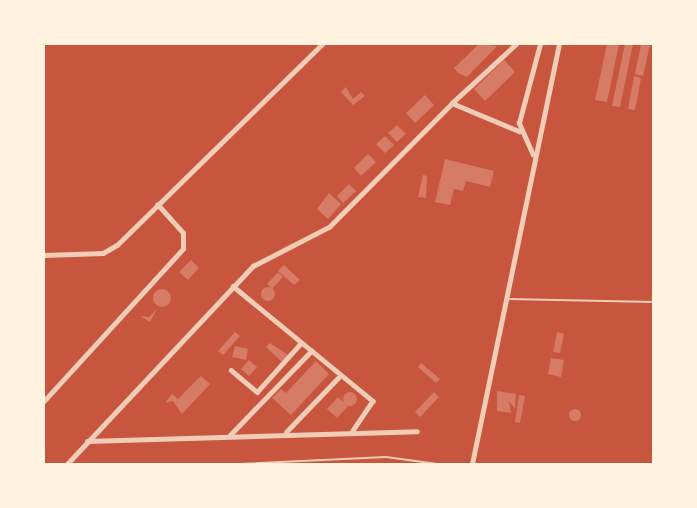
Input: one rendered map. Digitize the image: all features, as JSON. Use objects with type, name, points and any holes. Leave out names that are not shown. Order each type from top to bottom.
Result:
[{"type":"street","points":[[44,255],[110,249],[322,44]]},
{"type":"street","points":[[67,465],[87,441],[259,261],[329,227],[513,44]]},
{"type":"street","points":[[519,131],[540,44]]},
{"type":"street","points":[[471,465],[559,44]]},
{"type":"street","points":[[452,103],[519,131],[534,156]]},
{"type":"street","points":[[44,401],[183,249],[183,233],[158,205]]},
{"type":"street","points":[[233,286],[310,351],[338,378],[373,401],[353,431]]},
{"type":"street","points":[[231,370],[257,392],[300,344]]},
{"type":"street","points":[[230,435],[310,351]]},
{"type":"street","points":[[285,432],[338,378]]},
{"type":"street","points":[[87,441],[285,432],[417,431]]},
{"type":"lane","points":[[507,299],[654,302]]},
{"type":"lane","points":[[239,465],[386,457],[438,465]]},
{"type":"building","points":[[479,44],[497,46],[467,77],[458,73],[454,68]]},
{"type":"building","points":[[607,44],[619,44],[607,102],[595,100]]},
{"type":"building","points":[[625,44],[633,44],[620,107],[612,106]]},
{"type":"building","points":[[641,44],[650,44],[643,76],[635,74]]},
{"type":"building","points":[[504,60],[515,72],[485,101],[474,89]]},
{"type":"building","points":[[634,76],[641,78],[635,110],[628,109]]},
{"type":"building","points":[[346,87],[353,99],[361,92],[365,96],[353,105],[341,92]]},
{"type":"building","points":[[425,95],[434,105],[415,123],[406,113]]},
{"type":"building","points":[[397,125],[406,134],[397,142],[388,133]]},
{"type":"building","points":[[385,136],[394,145],[385,153],[376,144]]},
{"type":"building","points":[[368,154],[376,162],[361,176],[354,168]]},
{"type":"building","points":[[445,159],[494,171],[490,187],[466,181],[463,191],[454,189],[450,205],[435,202]]},
{"type":"building","points":[[423,175],[427,176],[426,198],[418,197]]},
{"type":"building","points":[[349,184],[356,191],[343,203],[337,196]]},
{"type":"building","points":[[329,193],[341,204],[328,219],[317,209]]},
{"type":"building","points":[[191,260],[199,268],[188,280],[179,272]]},
{"type":"building","points":[[284,265],[300,280],[294,285],[278,271]]},
{"type":"building","points":[[278,272],[283,277],[272,289],[267,284]]},
{"type":"building","points":[[265,287],[271,287],[275,294],[271,301],[265,301],[261,297],[261,291]]},
{"type":"building","points":[[162,289],[168,292],[171,298],[168,304],[162,307],[156,304],[153,298],[156,292]]},
{"type":"building","points":[[157,309],[150,322],[140,316],[149,317]]},
{"type":"building","points":[[235,332],[240,336],[223,355],[218,351]]},
{"type":"building","points":[[557,332],[564,334],[560,353],[553,352]]},
{"type":"building","points":[[270,343],[288,355],[282,362],[266,347]]},
{"type":"building","points":[[235,346],[248,349],[246,360],[232,357]]},
{"type":"building","points":[[551,358],[564,360],[561,377],[548,374]]},
{"type":"building","points":[[249,360],[257,367],[249,376],[241,369]]},
{"type":"building","points":[[316,361],[329,374],[291,415],[272,398],[281,389],[286,393]]},
{"type":"building","points":[[421,363],[440,379],[436,383],[418,367]]},
{"type":"building","points":[[201,376],[210,384],[182,414],[173,401],[165,403],[172,394],[178,399]]},
{"type":"building","points":[[497,391],[516,394],[515,409],[509,401],[511,413],[497,411]]},
{"type":"building","points":[[347,392],[353,392],[357,399],[353,406],[347,406],[343,402],[343,396]]},
{"type":"building","points":[[434,392],[439,397],[420,417],[415,412]]},
{"type":"building","points":[[519,395],[525,396],[520,423],[515,422]]},
{"type":"building","points":[[338,397],[348,406],[337,418],[327,409]]},
{"type":"building","points":[[577,409],[581,415],[577,421],[573,421],[569,413]]}]
